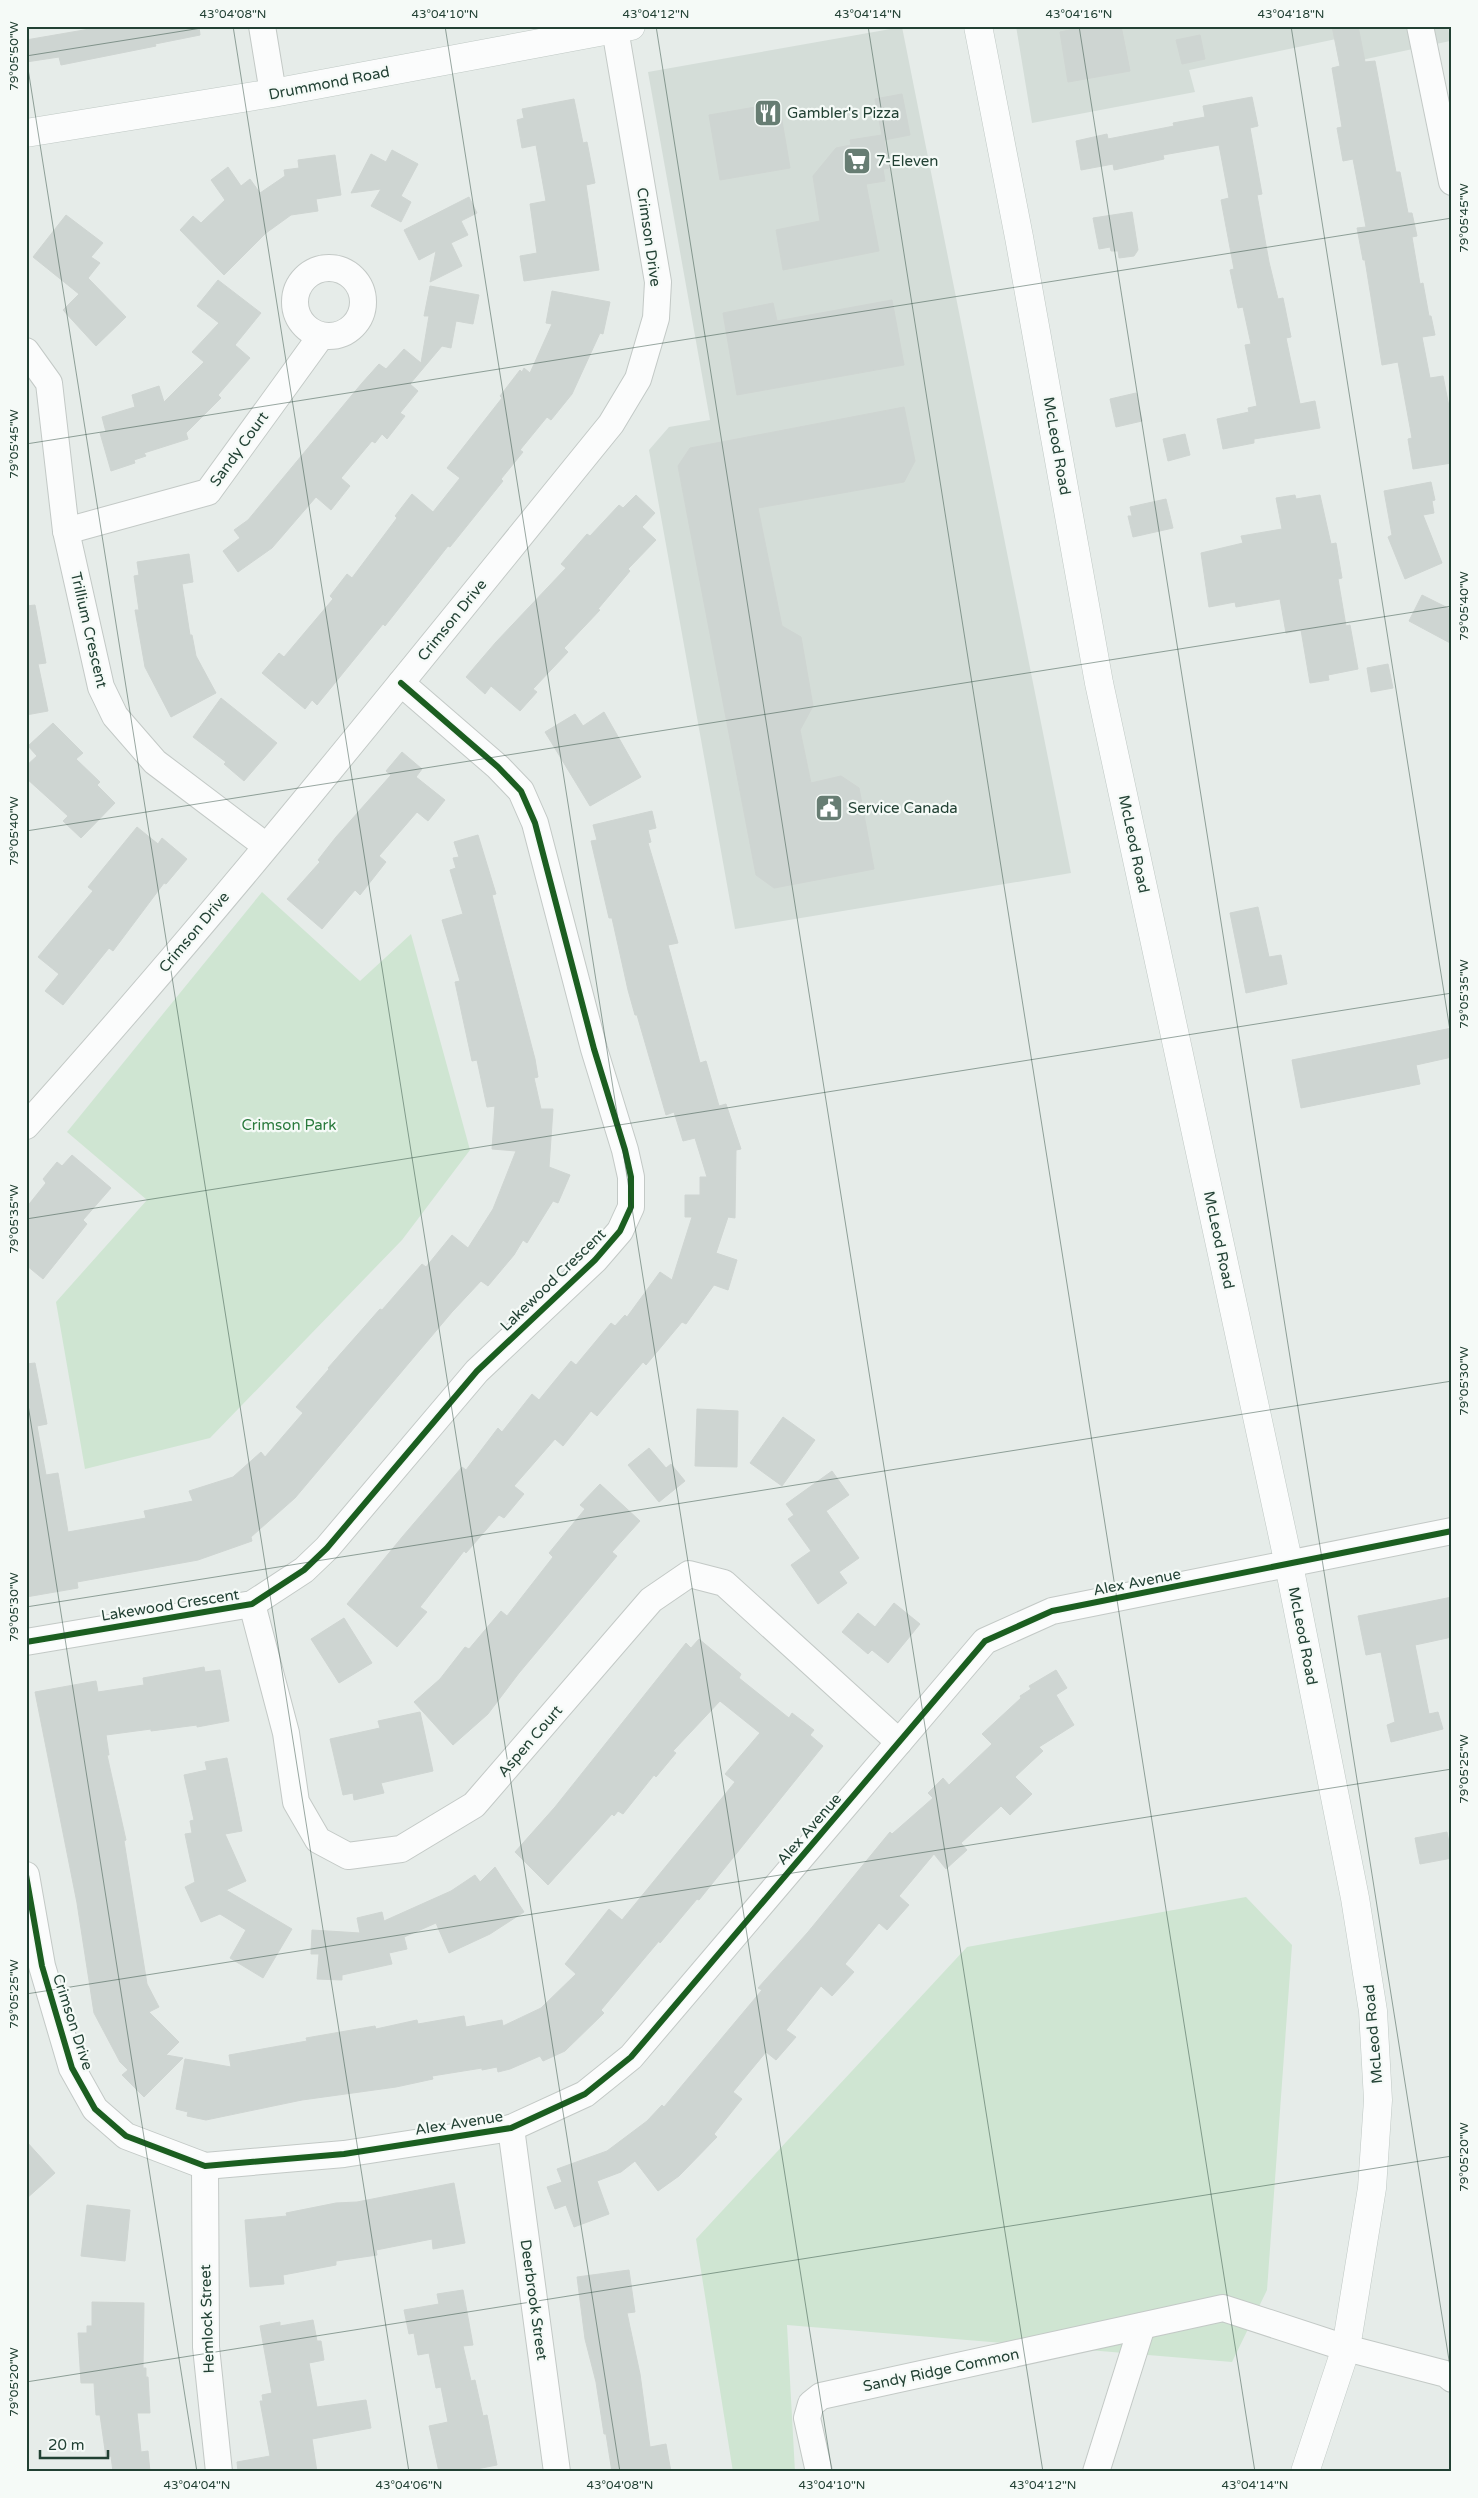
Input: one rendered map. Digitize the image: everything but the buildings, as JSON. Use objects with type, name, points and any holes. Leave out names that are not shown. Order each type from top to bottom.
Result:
[{"type":"main road","name":"McLeod Road","points":[[978,26],[1019,237],[1099,683],[1289,1565],[1355,1898],[1373,2011],[1378,2100],[1372,2188],[1346,2348],[1306,2472]]},
{"type":"main road","name":"Drummond Road","points":[[26,133],[273,93],[623,28]]},
{"type":"street","points":[[262,26],[273,93]]},
{"type":"street","points":[[1420,26],[1452,182]]},
{"type":"street","name":"Crimson Drive","points":[[26,1126],[91,1054],[362,732],[610,424],[638,379],[656,318],[658,282],[623,28]]},
{"type":"street","name":"Sandy Court","points":[[66,531],[208,492],[321,336]]},
{"type":"street","name":"Trillium Crescent","points":[[26,350],[49,383],[66,531],[101,687],[115,716],[155,762],[266,846]]},
{"type":"street","name":"Lakewood Crescent","points":[[26,1642],[252,1604],[304,1570],[327,1548],[477,1371],[595,1260],[620,1231],[631,1207],[631,1177],[626,1150],[594,1049],[535,824],[521,791],[498,767],[401,683]]},
{"type":"street","name":"Alex Avenue","points":[[205,2166],[344,2154],[511,2128],[585,2094],[631,2057],[985,1640],[1052,1611],[1452,1531]]},
{"type":"street","name":"Aspen Court","points":[[252,1604],[286,1733],[296,1802],[318,1840],[348,1856],[402,1849],[474,1805],[651,1600],[689,1574],[724,1583],[899,1742]]},
{"type":"street","name":"Crimson Drive","points":[[26,1875],[42,1966],[72,2068],[95,2109],[126,2136],[205,2166]]},
{"type":"street","name":"Deerbrook Street","points":[[511,2128],[557,2472]]},
{"type":"street","name":"Hemlock Street","points":[[205,2166],[206,2347],[220,2472]]},
{"type":"street","name":"Sandy Ridge Common","points":[[819,2472],[807,2418],[811,2404],[821,2396],[1223,2308],[1346,2348]]},
{"type":"street","points":[[1096,2472],[1142,2326]]},
{"type":"street","points":[[1346,2348],[1450,2370]]},
{"type":"shaded area","points":[[1016,26],[1448,26],[1450,41],[1343,64],[1336,39],[1189,70],[1195,92],[1032,123]]},
{"type":"shaded area","points":[[902,27],[1071,873],[735,929],[649,450],[669,427],[710,420],[648,72]]},
{"type":"green space","name":"Crimson Park","points":[[262,892],[360,981],[411,934],[470,1150],[402,1240],[210,1438],[85,1469],[56,1302],[147,1200],[67,1132]]},
{"type":"green space","points":[[1246,1897],[1292,1945],[1267,2290],[1232,2362],[787,2325],[795,2472],[733,2472],[696,2239],[967,1947]]},
{"type":"cycle path","points":[[26,1642],[252,1604],[304,1570],[327,1548],[477,1371],[595,1260],[620,1231],[631,1207],[631,1177],[625,1150],[594,1049],[535,823],[521,791],[498,767],[401,683]]},
{"type":"cycle path","points":[[26,1875],[42,1966],[72,2068],[95,2109],[126,2136],[205,2166],[344,2154],[511,2128],[585,2094],[631,2057],[985,1641],[1052,1611],[1452,1531]]},
{"type":"place","name":"Gambler's Pizza","points":[[768,113]]},
{"type":"place","name":"7-Eleven","points":[[857,161]]},
{"type":"place","name":"Service Canada","points":[[829,808]]}]
